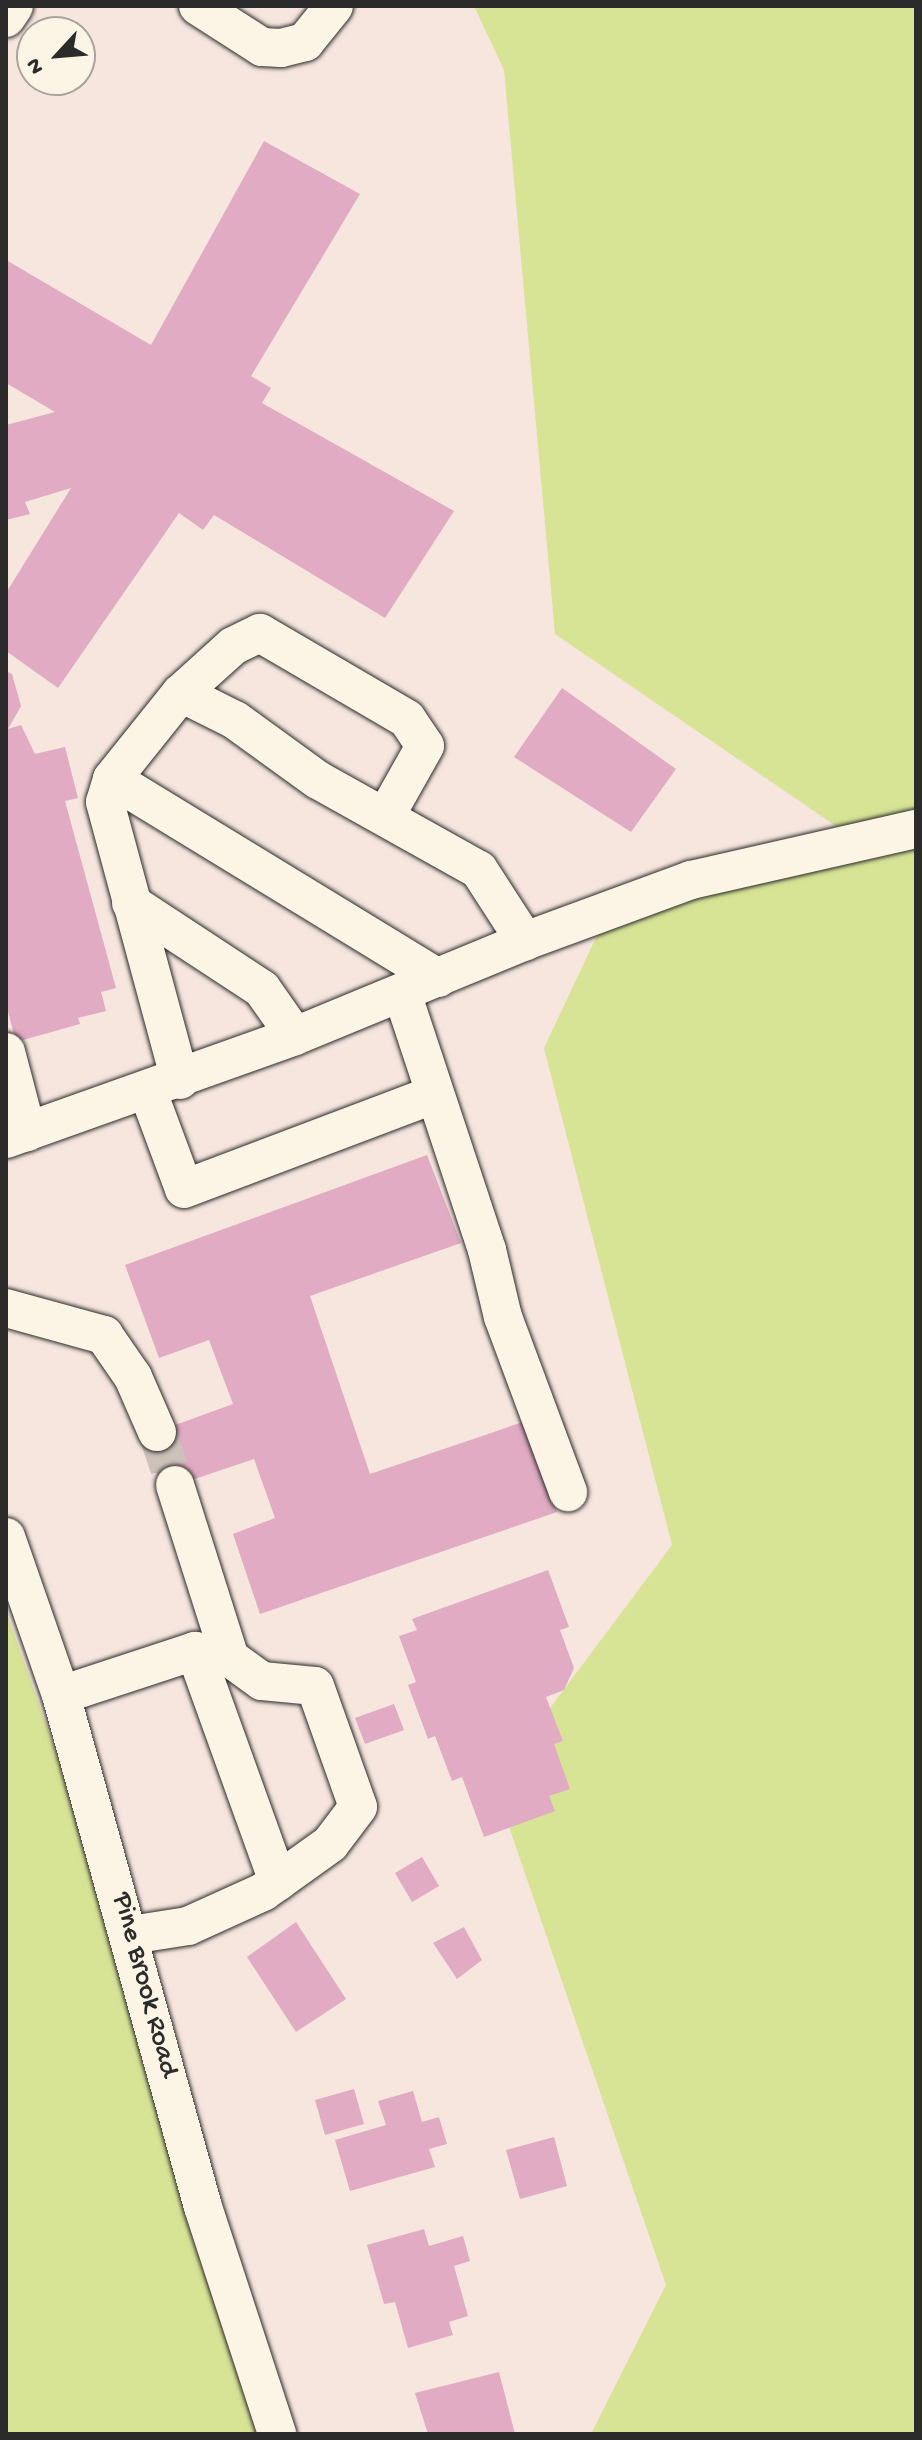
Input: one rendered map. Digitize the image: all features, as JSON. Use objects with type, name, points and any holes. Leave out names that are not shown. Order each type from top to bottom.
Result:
[{"type":"street","points":[[6,18],[14,6]]},
{"type":"street","points":[[198,6],[262,47],[281,48],[305,42],[334,6]]},
{"type":"street","points":[[385,817],[425,746],[407,719],[260,633],[233,646],[181,693],[112,779],[105,802],[131,903],[184,1189],[435,1094]]},
{"type":"street","points":[[181,693],[235,720],[318,780],[479,870],[525,941]]},
{"type":"street","points":[[112,779],[438,978]]},
{"type":"street","points":[[6,1052],[16,1136],[164,1086],[295,1036],[525,941],[691,880],[916,829]]},
{"type":"street","points":[[131,903],[262,989],[295,1036]]},
{"type":"street","points":[[402,993],[487,1250],[503,1317],[568,1492]]},
{"type":"street","points":[[6,1308],[104,1335],[133,1377],[157,1432]]},
{"type":"street","points":[[175,1485],[212,1654],[278,1881]]},
{"type":"street","name":"Pine Brook Road","points":[[6,1537],[61,1695],[131,1935],[203,2207],[277,2434]]},
{"type":"street","points":[[61,1695],[212,1654],[262,1681],[315,1686],[358,1807],[330,1844],[278,1881],[188,1926],[131,1935]]},
{"type":"green space","points":[[474,6],[916,6],[916,2434],[591,2434],[666,2285],[494,1783],[672,1545],[544,1048],[617,893],[849,835],[555,634],[504,70]]},
{"type":"green space","points":[[6,1611],[296,2434],[6,2434]]},
{"type":"building","points":[[264,141],[360,194],[251,376],[271,388],[262,403],[454,511],[385,618],[214,515],[203,530],[179,513],[58,688],[6,651],[6,593],[71,488],[25,502],[30,514],[6,520],[6,425],[55,412],[6,383],[6,260],[151,345]]},
{"type":"building","points":[[6,671],[12,674],[21,706],[8,729],[21,725],[35,754],[65,747],[78,798],[65,801],[116,988],[101,992],[106,1011],[78,1018],[80,1024],[16,1042],[6,1004]]},
{"type":"building","points":[[562,688],[676,769],[631,832],[514,757]]},
{"type":"building","points":[[427,1155],[461,1243],[310,1296],[370,1474],[523,1422],[557,1512],[260,1614],[233,1534],[275,1518],[254,1459],[162,1490],[145,1436],[233,1404],[209,1340],[159,1358],[125,1265]]},
{"type":"building","points":[[548,1570],[569,1627],[560,1630],[574,1668],[564,1690],[546,1697],[563,1741],[554,1744],[570,1789],[549,1796],[555,1811],[484,1837],[462,1777],[452,1781],[435,1736],[428,1739],[408,1685],[416,1682],[399,1636],[417,1630],[412,1619]]},
{"type":"building","points":[[394,1704],[404,1730],[365,1744],[355,1718]]},
{"type":"building","points":[[422,1857],[439,1886],[412,1902],[395,1873]]},
{"type":"building","points":[[296,1922],[346,1999],[296,2032],[247,1957]]},
{"type":"building","points":[[464,1927],[482,1960],[457,1979],[433,1943]]},
{"type":"building","points":[[354,2089],[364,2124],[325,2135],[315,2100]]},
{"type":"building","points":[[413,2091],[422,2122],[439,2117],[447,2144],[429,2149],[435,2167],[350,2191],[335,2140],[386,2125],[378,2101]]},
{"type":"building","points":[[554,2137],[567,2186],[520,2199],[506,2150]]},
{"type":"building","points":[[424,2229],[429,2246],[463,2236],[470,2261],[454,2266],[468,2316],[449,2322],[453,2335],[408,2348],[395,2302],[384,2304],[367,2245]]},
{"type":"building","points":[[499,2372],[515,2434],[428,2434],[415,2393]]},
{"type":"tunnel","points":[[157,1432],[175,1485]]}]
